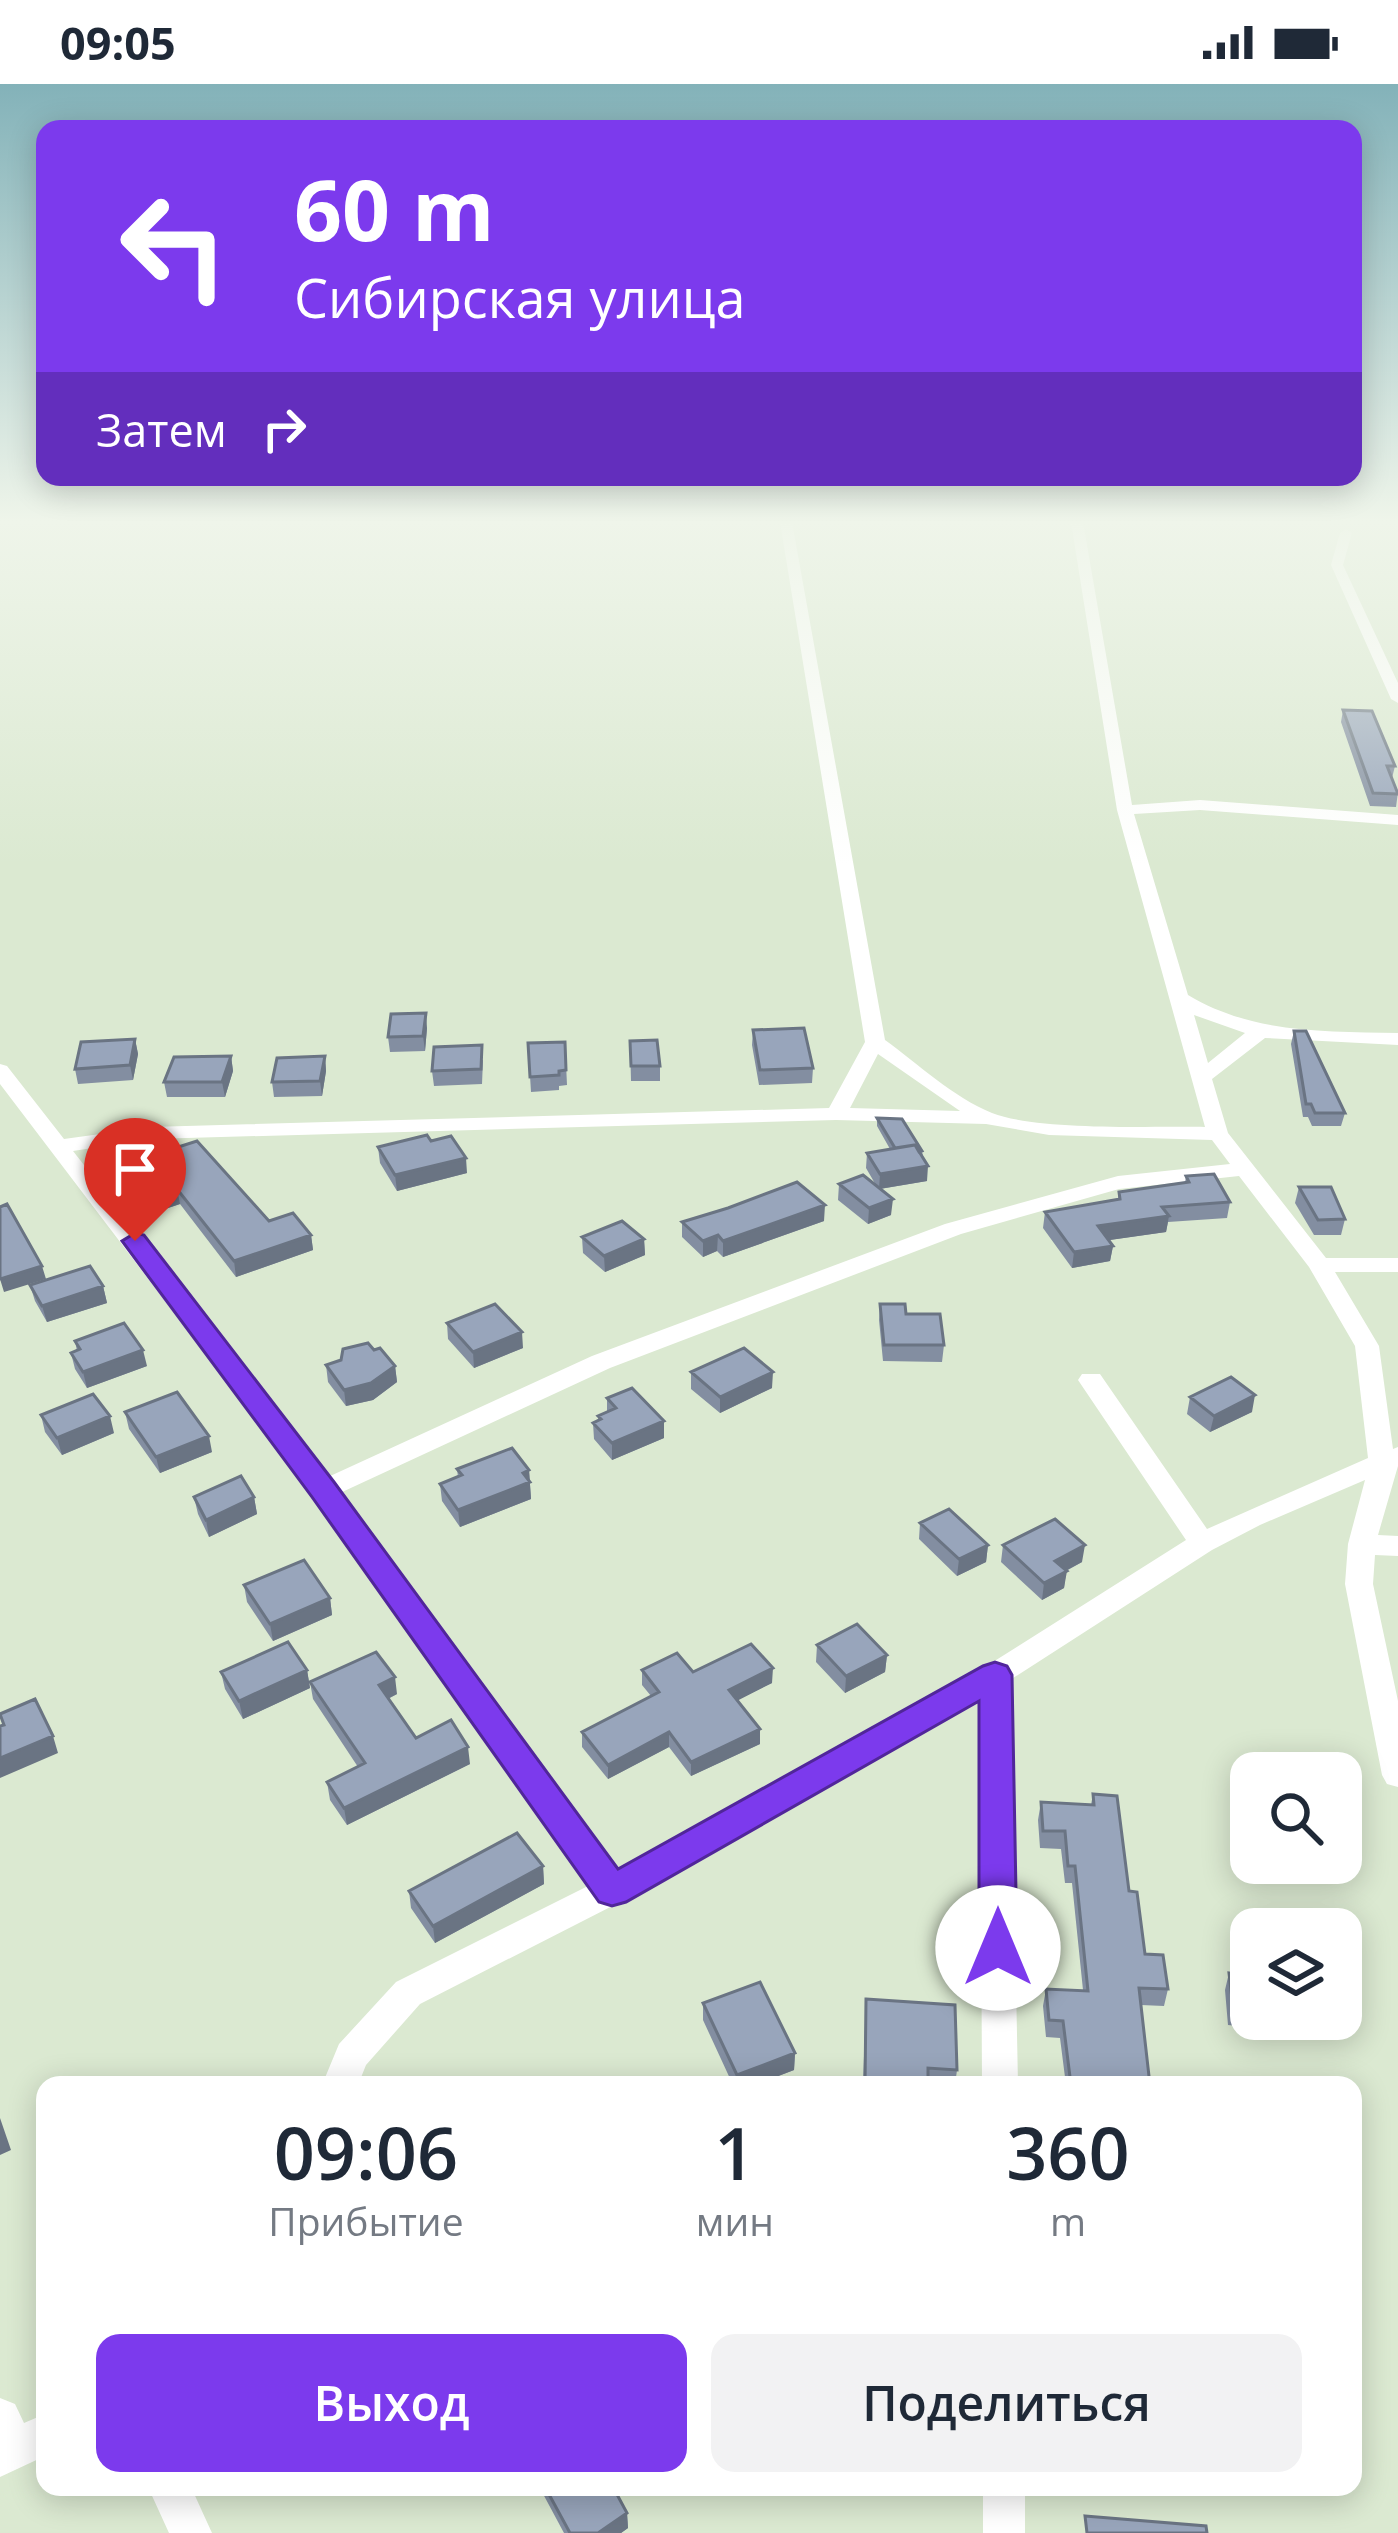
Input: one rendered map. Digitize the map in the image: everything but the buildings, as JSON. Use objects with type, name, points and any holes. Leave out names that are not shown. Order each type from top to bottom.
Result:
[{"type":"street","points":[[806,636],[875,1042],[836,1114]]},
{"type":"street","points":[[1096,636],[1125,810],[1218,1134],[1319,1265],[1367,1346],[1390,1461],[1362,1544],[1359,1584],[1398,1775]]},
{"type":"street","points":[[1369,636],[1398,699]]},
{"type":"street","points":[[1125,810],[1200,805],[1398,820]]},
{"type":"street","points":[[1179,998],[1205,1016],[1258,1033],[1398,1039]]},
{"type":"street","points":[[1202,1077],[1258,1033]]},
{"type":"street","points":[[875,1042],[986,1118]]},
{"type":"street","points":[[0,1070],[323,1490],[612,1890]]},
{"type":"street","points":[[60,1146],[152,1133],[836,1114],[986,1118],[1049,1130],[1218,1134]]},
{"type":"street","points":[[323,1490],[602,1362],[953,1228],[1118,1183],[1241,1168]]},
{"type":"street","points":[[1319,1265],[1398,1265]]},
{"type":"street","points":[[1091,1380],[1202,1544]]},
{"type":"street","points":[[344,2076],[352,2055],[408,1993],[612,1890],[995,1675],[1202,1544],[1250,1518],[1390,1461]]},
{"type":"street","points":[[1362,1544],[1398,1546]]},
{"type":"street","points":[[995,1675],[1000,2076]]},
{"type":"street","points":[[173,2496],[191,2533]]},
{"type":"street","points":[[1004,2496],[1004,2533]]},
{"type":"route","points":[[135,1241],[323,1490],[612,1890],[995,1675],[998,1948]]}]
